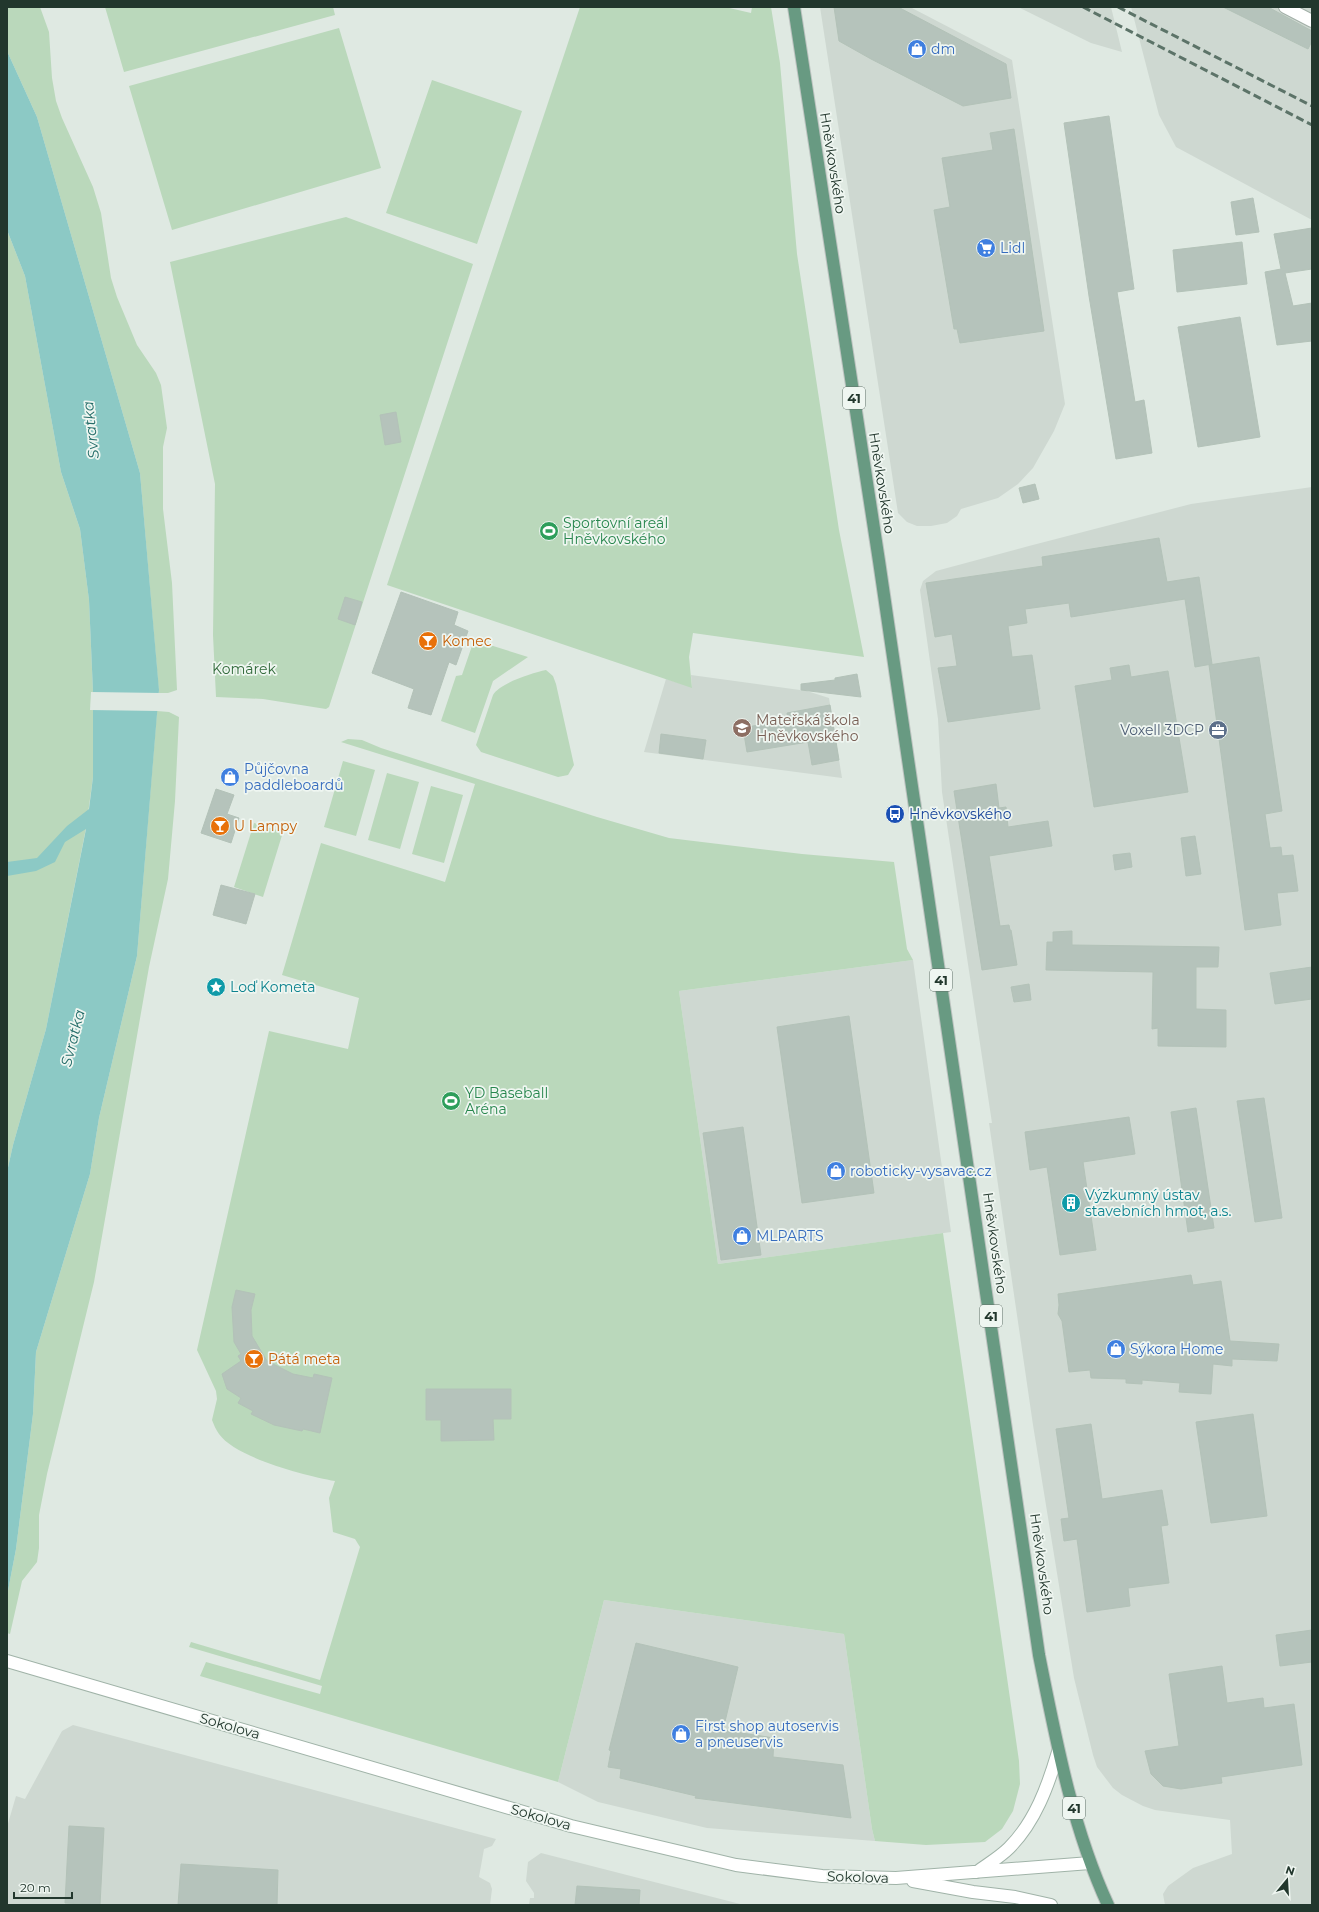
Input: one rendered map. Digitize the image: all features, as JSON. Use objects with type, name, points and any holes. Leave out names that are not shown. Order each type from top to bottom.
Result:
[{"type":"main road","name":"Hněvkovského","points":[[794,7],[883,589],[1039,1656],[1058,1752],[1090,1863]]},
{"type":"main road","name":"41","points":[[1090,1863],[1108,1905]]},
{"type":"street","points":[[1285,7],[1312,20]]},
{"type":"street","name":"Sokolova","points":[[7,1661],[571,1826],[736,1865],[822,1876],[896,1878],[1090,1863]]},
{"type":"street","points":[[977,1872],[1009,1848],[1025,1828],[1048,1785],[1058,1752]]},
{"type":"street","points":[[896,1878],[973,1892],[1015,1897],[1051,1905]]},
{"type":"shaded area","points":[[820,7],[910,7],[1012,60],[1065,404],[1054,431],[1033,468],[1018,484],[998,498],[961,509],[957,516],[947,523],[931,526],[917,526],[907,522],[898,513]]},
{"type":"shaded area","points":[[1018,7],[1111,7],[1122,52],[1091,43]]},
{"type":"shaded area","points":[[1131,7],[1312,7],[1312,220],[1176,147],[1159,115]]},
{"type":"shaded area","points":[[1312,487],[1312,1905],[1165,1905],[1163,1894],[1168,1886],[1193,1868],[1232,1854],[1230,1820],[1155,1810],[1143,1806],[1122,1795],[1113,1788],[1097,1767],[1093,1755],[1074,1678],[1033,1425],[989,1123],[992,1123],[942,792],[938,719],[920,590],[923,581],[936,571],[1029,546],[1191,504]]},
{"type":"shaded area","name":"Mateřská škola Hněvkovského","points":[[691,675],[807,691],[829,698],[842,778],[644,752],[666,679],[692,687]]},
{"type":"shaded area","points":[[913,960],[951,1232],[718,1264],[679,991]]},
{"type":"shaded area","points":[[604,1600],[844,1634],[875,1841],[707,1828],[598,1802],[558,1782]]},
{"type":"shaded area","points":[[73,1725],[496,1839],[492,1846],[484,1849],[479,1877],[490,1883],[492,1889],[490,1905],[7,1905],[7,1827],[16,1796],[25,1799],[62,1731]]},
{"type":"shaded area","points":[[541,1853],[744,1905],[529,1905],[530,1898],[534,1898],[534,1893],[526,1881],[528,1862]]},
{"type":"green space","points":[[7,7],[40,7],[49,32],[52,78],[56,101],[62,118],[93,187],[101,213],[111,278],[117,297],[137,345],[156,373],[161,385],[167,428],[163,447],[163,509],[172,583],[177,690],[168,693],[159,693],[140,473],[37,117],[7,51]]},
{"type":"green space","points":[[105,7],[333,7],[335,15],[124,72]]},
{"type":"green space","points":[[580,7],[725,7],[751,13],[752,7],[771,7],[780,63],[797,254],[839,530],[864,657],[693,633],[689,657],[692,688],[387,585]]},
{"type":"green space","points":[[339,28],[381,168],[172,230],[129,86]]},
{"type":"green space","points":[[432,80],[522,111],[477,244],[386,213]]},
{"type":"green space","name":"Komárek","points":[[346,217],[473,264],[329,707],[326,709],[263,699],[216,697],[213,635],[215,484],[170,262]]},
{"type":"green space","points":[[7,230],[25,276],[61,472],[80,529],[89,600],[93,692],[93,777],[86,828],[46,1029],[13,1145],[7,1172]]},
{"type":"green space","points":[[474,640],[528,657],[493,681],[475,733],[441,721],[456,676],[462,675]]},
{"type":"green space","points":[[546,670],[553,676],[556,684],[574,765],[568,775],[558,777],[481,752],[476,745],[493,695],[502,686],[533,673]]},
{"type":"green space","points":[[157,711],[169,712],[179,717],[175,801],[168,879],[149,967],[94,1282],[47,1474],[39,1515],[39,1548],[37,1562],[22,1581],[10,1634],[7,1633],[7,1596],[16,1549],[33,1414],[36,1352],[90,1174],[99,1118],[137,956]]},
{"type":"green space","points":[[348,739],[362,740],[381,748],[597,817],[669,838],[802,854],[894,862],[907,949],[913,960],[679,991],[718,1264],[943,1233],[1019,1761],[1020,1784],[1013,1811],[1002,1829],[985,1842],[926,1845],[875,1841],[844,1634],[604,1600],[558,1782],[200,1676],[206,1662],[320,1694],[322,1686],[189,1647],[191,1642],[320,1680],[360,1547],[355,1539],[333,1532],[329,1498],[335,1481],[272,1465],[240,1451],[228,1443],[219,1434],[212,1420],[217,1399],[216,1391],[197,1350],[269,1031],[348,1049],[359,998],[282,975],[321,843],[445,882],[475,784],[341,742]]},
{"type":"green space","points":[[343,761],[375,770],[356,836],[324,827]]},
{"type":"green space","points":[[387,773],[419,782],[400,849],[368,840]]},
{"type":"green space","points":[[431,786],[463,795],[444,863],[412,854]]},
{"type":"green space","points":[[254,823],[283,832],[263,897],[234,887]]},
{"type":"water","name":"Svratka","points":[[7,51],[37,117],[140,473],[159,690],[137,956],[99,1118],[90,1174],[36,1352],[33,1414],[16,1549],[7,1596],[7,1172],[13,1145],[46,1029],[86,829],[65,842],[55,862],[36,871],[7,876],[7,862],[37,858],[67,826],[89,809],[93,777],[93,692],[89,600],[80,529],[61,472],[25,276],[7,230]]},
{"type":"pier","points":[[91,692],[161,693],[159,711],[90,710]]},
{"type":"building","name":"dm","points":[[834,7],[898,7],[1006,64],[1011,98],[963,106],[871,59],[839,41]]},
{"type":"building","points":[[1223,7],[1268,7],[1312,31],[1312,41],[1308,49]]},
{"type":"building","points":[[1109,116],[1134,289],[1117,292],[1135,402],[1144,400],[1152,453],[1116,459],[1089,296],[1064,123]]},
{"type":"building","name":"Lidl","points":[[1014,129],[1044,331],[960,343],[957,329],[954,329],[934,210],[950,207],[942,158],[993,150],[990,133]]},
{"type":"building","points":[[1253,198],[1259,232],[1236,235],[1231,202]]},
{"type":"building","points":[[1312,228],[1312,269],[1285,273],[1293,306],[1312,303],[1312,341],[1277,345],[1265,272],[1281,269],[1274,234]]},
{"type":"building","points":[[1242,242],[1247,284],[1177,292],[1173,250]]},
{"type":"building","points":[[1240,317],[1260,437],[1198,447],[1178,327]]},
{"type":"building","points":[[396,412],[401,442],[385,445],[380,415]]},
{"type":"building","points":[[1035,484],[1039,499],[1023,503],[1019,488]]},
{"type":"building","points":[[1159,538],[1167,582],[1199,577],[1212,664],[1195,667],[1185,599],[1071,617],[1069,603],[1025,609],[1027,623],[1008,626],[1012,657],[1032,655],[1040,709],[948,722],[938,668],[957,666],[952,634],[935,637],[926,583],[1043,566],[1042,557]]},
{"type":"building","points":[[401,592],[458,612],[454,625],[468,631],[456,665],[449,662],[431,715],[408,708],[414,689],[372,673]]},
{"type":"building","points":[[345,597],[362,602],[355,625],[338,619]]},
{"type":"building","points":[[1259,657],[1282,811],[1265,814],[1270,848],[1281,847],[1282,856],[1293,855],[1298,891],[1277,893],[1281,925],[1245,930],[1209,665]]},
{"type":"building","points":[[1129,665],[1131,677],[1168,671],[1188,792],[1094,807],[1075,686],[1112,680],[1110,668]]},
{"type":"building","points":[[857,674],[861,697],[801,690],[801,684],[835,680],[835,678]]},
{"type":"building","points":[[830,705],[839,760],[812,765],[808,742],[747,752],[743,728],[788,719],[787,713]]},
{"type":"building","points":[[661,734],[706,740],[703,759],[659,753]]},
{"type":"building","points":[[996,784],[999,808],[1006,807],[1008,827],[1048,821],[1052,846],[989,856],[1000,926],[1009,925],[1017,965],[982,970],[954,791]]},
{"type":"building","name":"U Lampy","points":[[216,789],[234,795],[227,814],[239,818],[231,843],[201,833]]},
{"type":"building","points":[[1195,836],[1201,874],[1186,876],[1181,838]]},
{"type":"building","points":[[1130,853],[1132,867],[1115,870],[1113,855]]},
{"type":"building","points":[[221,885],[255,894],[246,924],[213,915]]},
{"type":"building","points":[[1072,931],[1072,945],[1219,947],[1218,967],[1196,967],[1196,1009],[1226,1010],[1226,1047],[1158,1046],[1158,1028],[1152,1029],[1153,972],[1046,970],[1047,942],[1053,942],[1053,932]]},
{"type":"building","points":[[1312,967],[1312,999],[1275,1004],[1270,973]]},
{"type":"building","points":[[1029,984],[1031,1000],[1014,1002],[1011,987]]},
{"type":"building","points":[[849,1016],[874,1193],[802,1203],[777,1027]]},
{"type":"building","points":[[1264,1098],[1282,1218],[1255,1222],[1237,1101]]},
{"type":"building","points":[[1196,1108],[1214,1228],[1188,1232],[1171,1112]]},
{"type":"building","name":"Výzkumný ústav stavebních hmot, a.s.","points":[[1129,1117],[1135,1154],[1083,1162],[1096,1250],[1060,1255],[1047,1167],[1030,1170],[1025,1132]]},
{"type":"building","points":[[743,1127],[761,1255],[721,1260],[703,1133]]},
{"type":"building","name":"Sýkora Home","points":[[1191,1275],[1193,1285],[1221,1281],[1230,1341],[1279,1344],[1277,1361],[1232,1359],[1232,1366],[1213,1364],[1211,1394],[1179,1392],[1180,1383],[1142,1380],[1142,1384],[1126,1383],[1126,1379],[1091,1378],[1090,1370],[1069,1372],[1062,1321],[1058,1314],[1058,1294]]},
{"type":"building","points":[[236,1290],[255,1294],[251,1310],[252,1336],[267,1361],[293,1374],[313,1378],[314,1374],[332,1378],[320,1433],[274,1425],[251,1414],[253,1411],[238,1403],[241,1398],[227,1389],[222,1374],[241,1361],[238,1356],[241,1354],[234,1342],[232,1307]]},
{"type":"building","points":[[426,1389],[511,1389],[511,1419],[493,1419],[494,1440],[441,1441],[441,1420],[426,1420]]},
{"type":"building","points":[[1253,1414],[1267,1516],[1211,1523],[1196,1422]]},
{"type":"building","points":[[1091,1424],[1102,1499],[1162,1490],[1168,1525],[1161,1526],[1169,1583],[1128,1588],[1130,1606],[1087,1612],[1077,1539],[1064,1541],[1061,1519],[1069,1518],[1056,1429]]},
{"type":"building","points":[[1312,1630],[1312,1662],[1280,1666],[1276,1635]]},
{"type":"building","name":"First shop autoservis a pneuservis","points":[[636,1643],[738,1667],[723,1730],[774,1738],[773,1757],[843,1765],[851,1818],[695,1798],[696,1796],[620,1778],[621,1769],[608,1767],[611,1751],[609,1750]]},
{"type":"building","points":[[1222,1666],[1227,1703],[1263,1698],[1264,1708],[1294,1704],[1302,1765],[1221,1777],[1222,1783],[1181,1789],[1163,1786],[1151,1774],[1145,1751],[1179,1746],[1169,1674]]},
{"type":"building","points":[[69,1826],[104,1828],[100,1905],[65,1903]]},
{"type":"building","points":[[181,1864],[278,1870],[277,1905],[178,1905]]},
{"type":"building","points":[[577,1886],[640,1890],[639,1905],[575,1905]]},
{"type":"railway","points":[[1083,7],[1312,125]]},
{"type":"railway","points":[[1118,7],[1312,106]]},
{"type":"place","name":"dm","points":[[917,49]]},
{"type":"place","name":"Lidl","points":[[986,248]]},
{"type":"place","name":"Sportovní areál Hněvkovského","points":[[549,531]]},
{"type":"place","name":"Komec","points":[[428,641]]},
{"type":"place","name":"Mateřská škola Hněvkovského","points":[[742,728]]},
{"type":"place","name":"Voxell 3DCP","points":[[1218,730]]},
{"type":"place","name":"Půjčovna paddleboardů","points":[[230,777]]},
{"type":"place","name":"Hněvkovského","points":[[895,814]]},
{"type":"place","name":"U Lampy","points":[[220,826]]},
{"type":"place","name":"Loď Kometa","points":[[216,987]]},
{"type":"place","name":"YD Baseball Aréna","points":[[451,1101]]},
{"type":"place","name":"roboticky-vysavac.cz","points":[[836,1171]]},
{"type":"place","name":"Výzkumný ústav stavebních hmot, a.s.","points":[[1071,1203]]},
{"type":"place","name":"MLPARTS","points":[[742,1236]]},
{"type":"place","name":"Sýkora Home","points":[[1116,1349]]},
{"type":"place","name":"Pátá meta","points":[[254,1359]]},
{"type":"place","name":"First shop autoservis a pneuservis","points":[[681,1734]]}]
